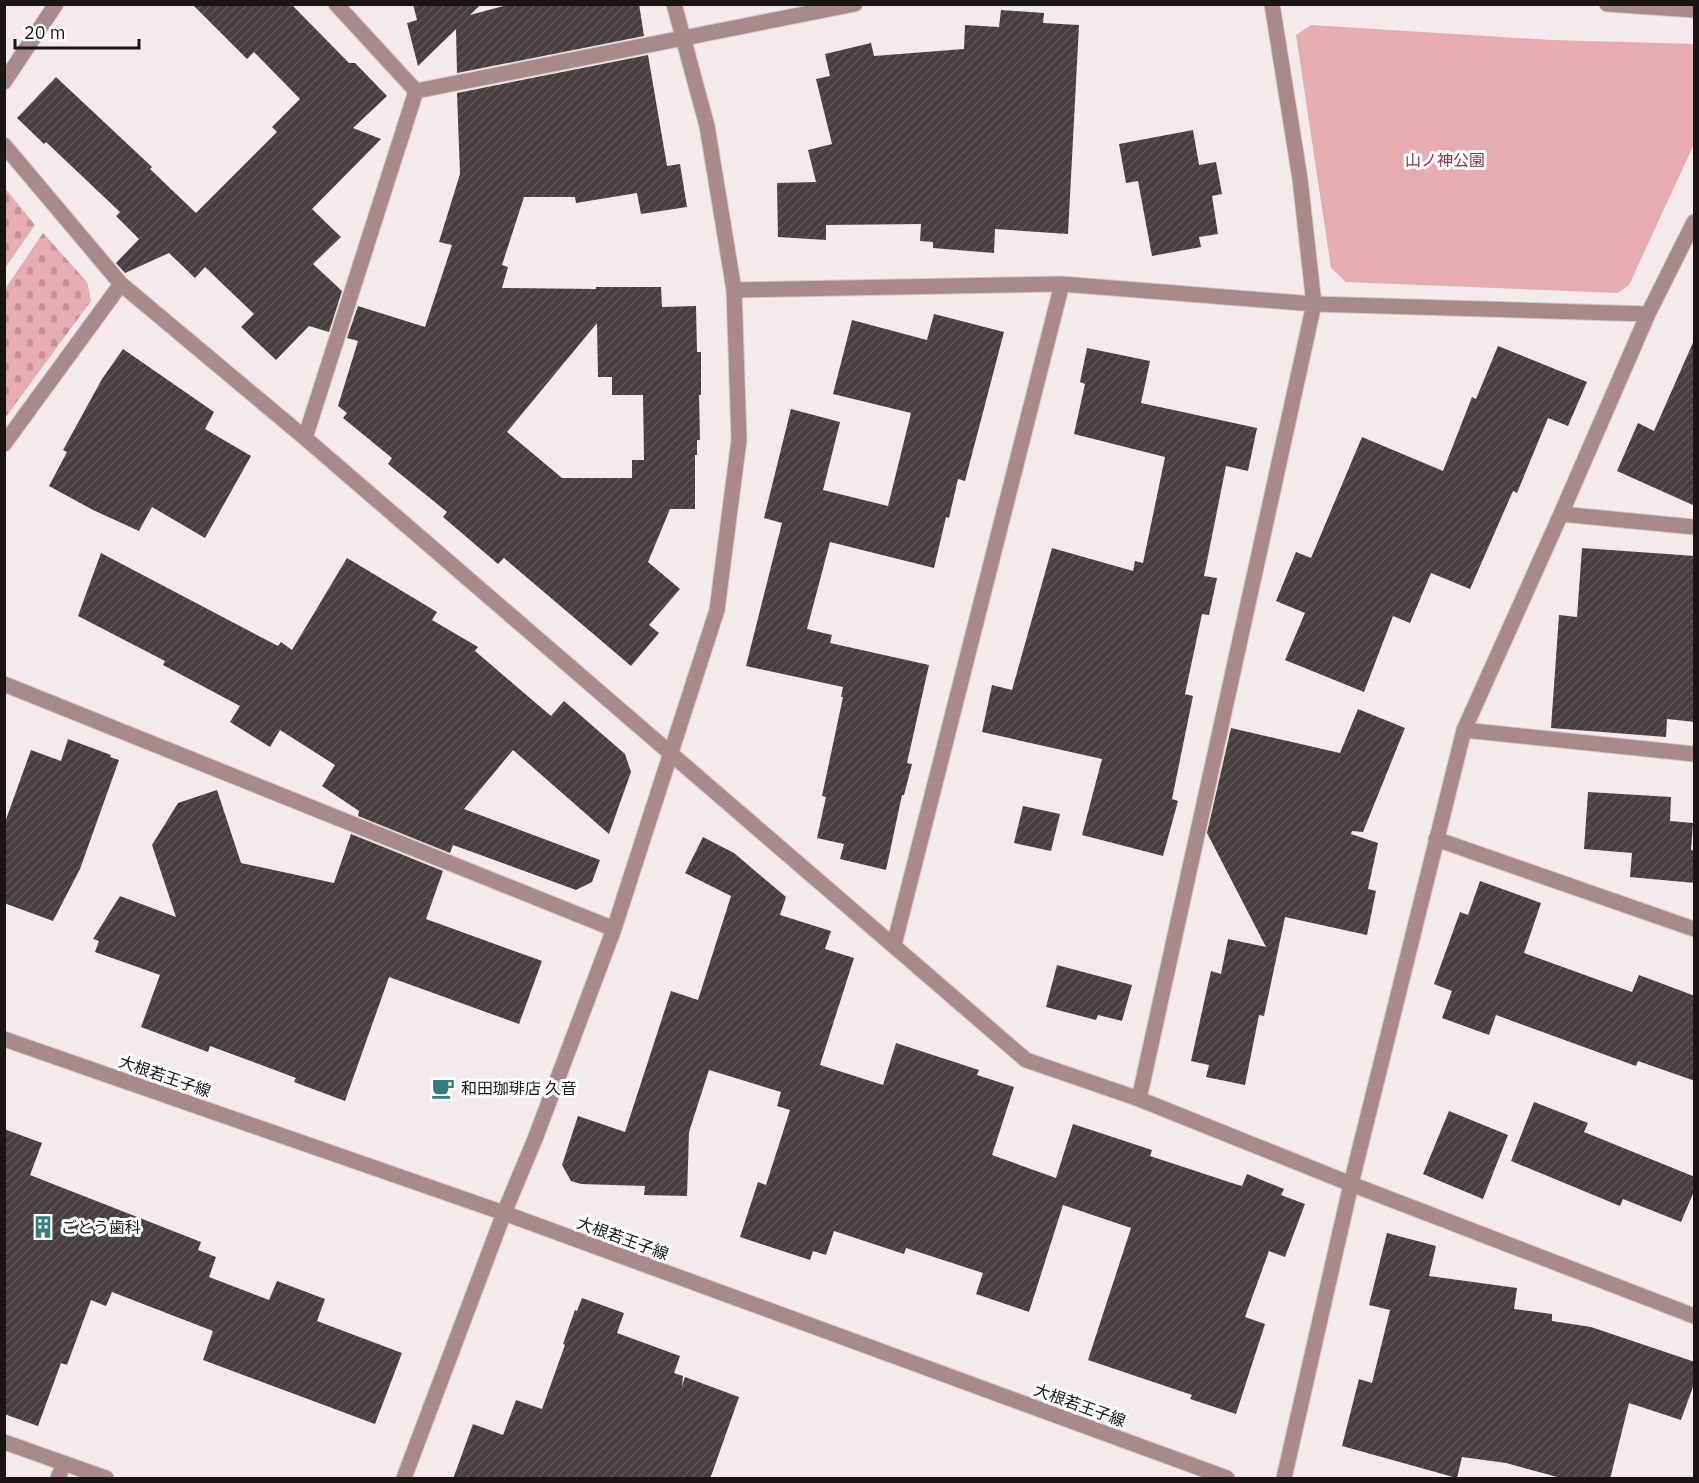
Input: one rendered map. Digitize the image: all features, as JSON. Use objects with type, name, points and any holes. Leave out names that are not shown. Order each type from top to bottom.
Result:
[{"type":"street","points":[[4,82],[56,4]]},
{"type":"street","points":[[336,4],[416,91]]},
{"type":"street","points":[[404,1479],[614,929],[717,610],[739,440],[734,290],[707,126],[675,4]]},
{"type":"street","points":[[416,91],[855,4]]},
{"type":"street","points":[[1139,1099],[1314,304],[1300,179],[1272,4]]},
{"type":"street","points":[[1607,4],[1695,10]]},
{"type":"street","points":[[305,438],[416,91]]},
{"type":"street","points":[[4,145],[121,284],[305,438],[1026,1060],[1139,1099],[1351,1184],[1695,1316]]},
{"type":"street","points":[[1284,1479],[1351,1184],[1464,730],[1648,314],[1695,222]]},
{"type":"street","points":[[4,444],[121,284]]},
{"type":"street","points":[[734,290],[1062,285],[1314,304],[1648,314]]},
{"type":"street","points":[[894,945],[1062,285]]},
{"type":"street","points":[[1561,514],[1695,527]]},
{"type":"street","points":[[4,684],[614,929]]},
{"type":"street","points":[[1464,730],[1695,754]]},
{"type":"street","points":[[1436,838],[1695,929]]},
{"type":"street","name":"大根若王子線","points":[[4,1039],[504,1213],[1227,1479]]},
{"type":"street","points":[[4,1442],[106,1479]]},
{"type":"street","points":[[58,1479],[64,1463]]},
{"type":"green space","name":"山ノ神公園","points":[[1311,25],[1552,40],[1694,44],[1694,144],[1629,285],[1618,293],[1346,282],[1331,268],[1296,35]]},
{"type":"green space","points":[[5,188],[35,225],[5,268]]},
{"type":"green space","points":[[43,233],[87,282],[91,301],[5,418],[5,289]]},
{"type":"building","points":[[192,4],[291,4],[349,63],[355,63],[387,96],[353,128],[381,139],[312,209],[341,237],[313,264],[342,291],[329,332],[309,326],[276,360],[241,327],[254,314],[205,267],[195,278],[169,253],[125,273],[116,263],[139,239],[116,216],[120,212],[46,142],[44,144],[17,118],[56,77],[152,167],[150,169],[196,213],[277,132],[272,127],[300,99],[254,52],[247,59]]},
{"type":"building","points":[[413,4],[481,4],[470,15],[511,4],[639,4],[644,36],[457,73],[456,29],[418,66],[407,23],[417,20]]},
{"type":"building","points":[[1001,10],[1044,13],[1043,23],[1079,25],[1068,234],[995,229],[994,253],[933,248],[933,242],[920,241],[921,224],[826,225],[826,240],[778,237],[777,183],[816,182],[808,150],[832,144],[816,79],[830,76],[825,54],[871,43],[874,56],[964,49],[965,25],[999,27]]},
{"type":"building","points":[[648,55],[667,166],[680,164],[687,207],[641,214],[637,193],[576,203],[575,197],[524,197],[502,265],[508,267],[502,288],[661,287],[662,307],[696,306],[697,352],[701,352],[701,395],[699,395],[700,440],[697,440],[697,455],[695,455],[695,509],[670,509],[648,562],[680,589],[649,625],[659,633],[631,666],[504,558],[498,564],[443,517],[447,512],[388,464],[392,458],[343,418],[347,413],[338,406],[358,341],[347,338],[358,306],[425,327],[452,245],[439,242],[460,174],[457,93]],"holes":[[[597,323],[598,377],[612,377],[612,395],[643,395],[644,460],[632,460],[632,478],[562,478],[507,432]]]},
{"type":"building","points":[[1193,130],[1199,165],[1216,162],[1222,194],[1212,196],[1218,234],[1199,237],[1201,247],[1152,256],[1138,181],[1126,183],[1119,144]]},
{"type":"building","points":[[934,314],[1004,332],[965,481],[958,479],[934,568],[830,542],[807,629],[832,635],[830,643],[929,665],[907,763],[912,764],[904,795],[902,795],[886,870],[840,859],[844,844],[817,838],[826,797],[822,796],[843,697],[841,697],[843,687],[746,666],[782,523],[764,518],[791,409],[840,422],[823,490],[888,506],[911,413],[833,394],[852,320],[927,340]]},
{"type":"building","points":[[1695,338],[1695,506],[1617,471],[1638,423],[1654,431]]},
{"type":"building","points":[[1498,346],[1587,382],[1568,426],[1548,418],[1517,493],[1513,491],[1470,589],[1431,573],[1410,623],[1393,616],[1364,692],[1285,660],[1305,613],[1276,601],[1296,552],[1311,558],[1362,437],[1443,471],[1472,397],[1476,399]]},
{"type":"building","points":[[1087,348],[1150,361],[1141,403],[1257,428],[1248,471],[1226,466],[1204,576],[1217,578],[1209,615],[1202,614],[1185,694],[1193,696],[1172,799],[1178,801],[1163,856],[1082,835],[1102,759],[982,732],[992,685],[1012,690],[1052,548],[1133,571],[1135,561],[1143,563],[1165,457],[1074,434],[1085,384],[1080,382]]},
{"type":"building","points":[[123,349],[214,412],[205,429],[251,456],[205,538],[152,507],[139,531],[49,486],[67,452],[63,450],[102,379]]},
{"type":"building","points":[[1582,548],[1695,556],[1695,722],[1667,719],[1666,737],[1551,728],[1559,615],[1577,617]]},
{"type":"building","points":[[101,553],[278,646],[281,642],[292,650],[347,558],[437,612],[432,620],[478,647],[475,651],[551,716],[564,701],[625,754],[631,772],[609,834],[513,750],[464,809],[600,860],[592,882],[576,890],[453,845],[450,853],[358,816],[359,811],[322,786],[335,765],[280,730],[270,747],[230,722],[240,706],[163,665],[165,661],[78,616]]},
{"type":"building","points":[[1358,709],[1405,728],[1363,832],[1352,831],[1351,834],[1378,843],[1368,889],[1376,891],[1367,935],[1285,917],[1264,1016],[1259,1015],[1245,1085],[1206,1077],[1209,1065],[1191,1061],[1211,971],[1221,974],[1228,939],[1266,947],[1207,833],[1231,728],[1340,753]]},
{"type":"building","points":[[68,739],[119,760],[80,869],[53,921],[4,903],[4,825],[31,750],[61,761]]},
{"type":"building","points":[[217,790],[241,863],[334,883],[351,834],[443,871],[426,919],[542,961],[519,1024],[389,977],[345,1101],[294,1082],[296,1078],[210,1046],[208,1052],[141,1027],[160,975],[95,952],[99,941],[93,939],[120,896],[176,917],[152,845],[178,803]]},
{"type":"building","points":[[1588,792],[1671,797],[1670,821],[1693,823],[1691,850],[1695,851],[1695,883],[1630,877],[1632,853],[1584,849]]},
{"type":"building","points":[[1023,806],[1060,814],[1051,851],[1014,843]]},
{"type":"building","points":[[703,837],[734,853],[786,897],[780,915],[831,931],[825,949],[854,958],[820,1065],[883,1085],[896,1043],[979,1070],[977,1075],[1014,1087],[992,1155],[1056,1178],[1073,1124],[1152,1150],[1150,1156],[1242,1186],[1247,1174],[1284,1189],[1281,1195],[1305,1204],[1285,1257],[1269,1251],[1245,1317],[1265,1324],[1236,1414],[1190,1399],[1192,1395],[1088,1360],[1131,1228],[1063,1205],[1029,1312],[976,1294],[983,1273],[906,1248],[904,1254],[834,1231],[826,1255],[813,1251],[810,1260],[740,1237],[758,1182],[766,1185],[790,1110],[777,1106],[781,1092],[709,1070],[689,1132],[687,1196],[644,1195],[645,1186],[581,1184],[571,1181],[562,1165],[578,1116],[625,1132],[671,991],[698,1000],[731,896],[685,873]]},
{"type":"building","points":[[1480,881],[1541,903],[1524,953],[1632,992],[1639,975],[1695,996],[1695,1081],[1638,1061],[1636,1066],[1496,1015],[1489,1035],[1442,1018],[1452,991],[1434,984],[1460,912],[1468,915]]},
{"type":"building","points":[[1057,965],[1132,985],[1122,1021],[1098,1015],[1096,1020],[1046,1007]]},
{"type":"building","points":[[1534,1102],[1588,1123],[1584,1132],[1695,1177],[1695,1189],[1681,1222],[1623,1199],[1620,1206],[1511,1161]]},
{"type":"building","points":[[1449,1111],[1508,1135],[1483,1199],[1423,1174]]},
{"type":"building","points":[[4,1129],[42,1143],[30,1175],[201,1242],[198,1250],[216,1257],[209,1277],[269,1300],[277,1281],[325,1299],[317,1321],[402,1353],[375,1424],[203,1360],[213,1331],[112,1292],[106,1306],[91,1300],[67,1365],[61,1363],[38,1426],[4,1414]]},
{"type":"building","points":[[1387,1233],[1436,1246],[1429,1276],[1517,1288],[1514,1309],[1552,1314],[1552,1321],[1591,1327],[1695,1362],[1695,1381],[1681,1420],[1629,1403],[1610,1479],[1565,1479],[1506,1463],[1462,1457],[1457,1478],[1342,1446],[1359,1379],[1372,1383],[1390,1310],[1369,1305]]},
{"type":"building","points":[[582,1298],[624,1313],[617,1333],[680,1356],[674,1373],[683,1376],[682,1387],[685,1377],[739,1397],[710,1479],[453,1479],[473,1424],[503,1435],[516,1400],[542,1409],[575,1310],[577,1311]]},
{"type":"place","name":"和田珈琲店 久音","points":[[443,1088]]},
{"type":"place","name":"ごとう歯科","points":[[43,1227]]}]
